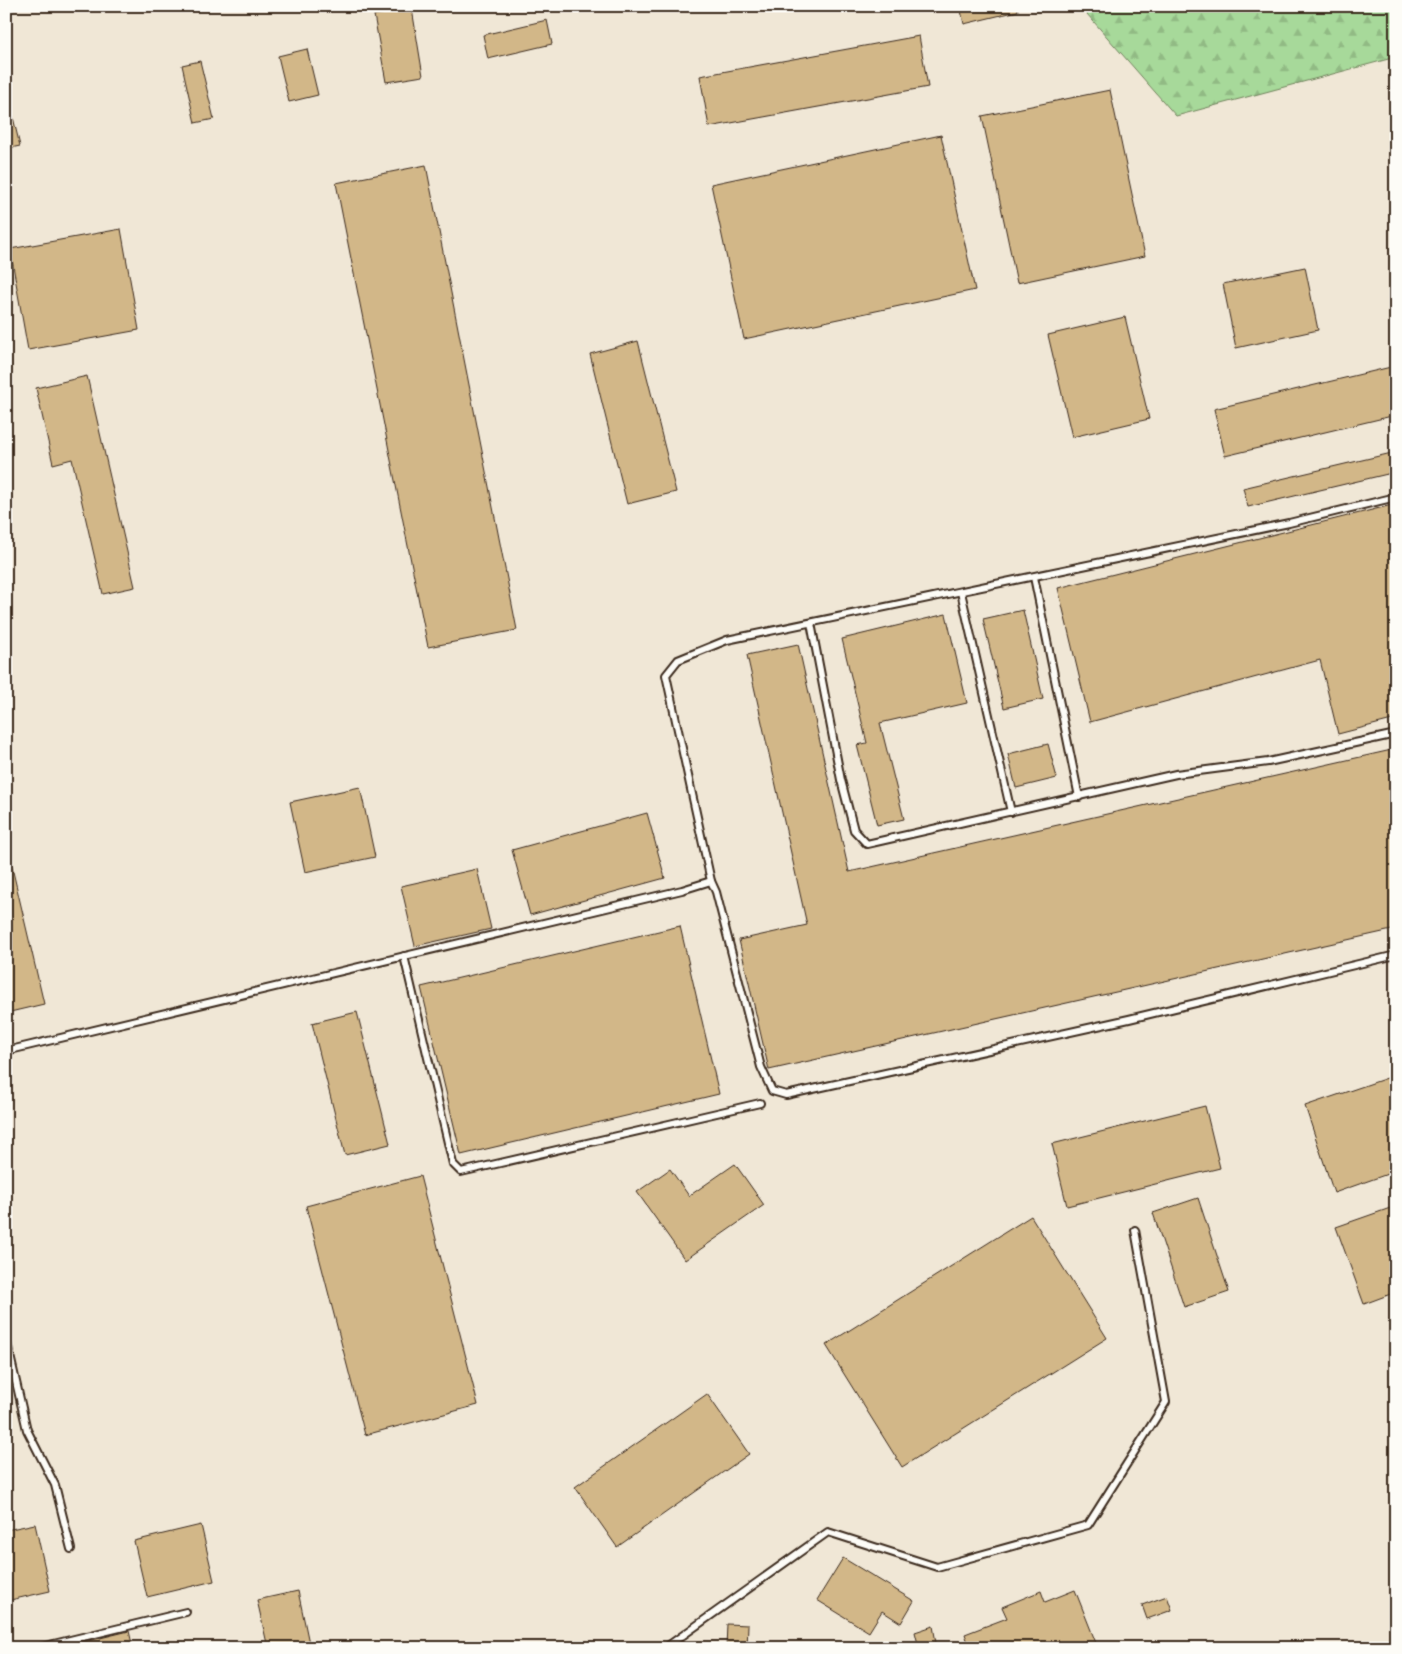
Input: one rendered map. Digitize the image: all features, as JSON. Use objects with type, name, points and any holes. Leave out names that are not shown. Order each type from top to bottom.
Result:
[{"type":"lane","points":[[1396,497],[1289,523],[727,640],[678,660],[666,675],[711,881],[716,892],[761,1067],[772,1091],[786,1094],[1129,1019],[1396,955]]},
{"type":"lane","points":[[1034,577],[1079,797]]},
{"type":"lane","points":[[961,592],[1011,812]]},
{"type":"lane","points":[[811,624],[841,780],[854,830],[867,844],[1176,774],[1268,762],[1396,734]]},
{"type":"lane","points":[[6,1051],[682,890],[711,881]]},
{"type":"lane","points":[[404,956],[453,1164],[461,1172],[760,1102]]},
{"type":"lane","points":[[665,1648],[828,1532],[937,1567],[1088,1525],[1166,1402],[1135,1230]]},
{"type":"lane","points":[[6,1338],[27,1430],[55,1485],[71,1549]]},
{"type":"lane","points":[[37,1648],[186,1612]]},
{"type":"shaded area","points":[[6,6],[1080,6],[1176,116],[1396,57],[1396,1648],[6,1648]]},
{"type":"green space","points":[[1080,6],[1396,6],[1396,57],[1176,116]]},
{"type":"building","points":[[960,6],[1017,6],[1018,11],[964,24]]},
{"type":"building","points":[[412,9],[423,76],[386,82],[374,15]]},
{"type":"building","points":[[547,20],[552,44],[488,59],[483,35]]},
{"type":"building","points":[[919,36],[928,87],[709,127],[700,76]]},
{"type":"building","points":[[307,49],[318,95],[289,102],[278,56]]},
{"type":"building","points":[[200,61],[214,119],[195,123],[182,65]]},
{"type":"building","points":[[1110,90],[1145,256],[1017,283],[982,116]]},
{"type":"building","points":[[6,109],[11,109],[20,146],[6,149]]},
{"type":"building","points":[[941,135],[975,290],[744,339],[711,184]]},
{"type":"building","points":[[426,165],[517,630],[428,647],[336,183]]},
{"type":"building","points":[[121,229],[139,330],[28,350],[10,249]]},
{"type":"building","points":[[1305,267],[1318,330],[1236,348],[1223,284]]},
{"type":"building","points":[[1125,317],[1149,419],[1072,437],[1048,335]]},
{"type":"building","points":[[638,341],[676,492],[627,504],[590,354]]},
{"type":"building","points":[[1391,367],[1396,386],[1396,415],[1225,456],[1214,409]]},
{"type":"building","points":[[87,376],[135,587],[103,594],[72,459],[53,464],[36,388]]},
{"type":"building","points":[[1396,452],[1396,472],[1248,507],[1243,488]]},
{"type":"building","points":[[1396,504],[1396,719],[1338,734],[1320,660],[1090,722],[1058,588]]},
{"type":"building","points":[[1023,610],[1043,699],[1004,708],[983,619]]},
{"type":"building","points":[[946,614],[967,703],[880,723],[904,819],[877,825],[857,745],[867,743],[842,639]]},
{"type":"building","points":[[798,644],[849,872],[1396,749],[1396,929],[769,1070],[739,940],[807,925],[747,655]]},
{"type":"building","points":[[1048,744],[1057,778],[1016,788],[1008,754]]},
{"type":"building","points":[[360,787],[375,857],[305,872],[290,802]]},
{"type":"building","points":[[647,813],[665,878],[530,915],[512,850]]},
{"type":"building","points":[[6,863],[11,863],[44,1004],[6,1013]]},
{"type":"building","points":[[477,869],[491,929],[415,946],[401,886]]},
{"type":"building","points":[[680,926],[719,1094],[461,1155],[421,987]]},
{"type":"building","points":[[357,1012],[390,1144],[345,1155],[312,1023]]},
{"type":"building","points":[[1396,1075],[1396,1171],[1334,1193],[1305,1106]]},
{"type":"building","points":[[1205,1106],[1220,1168],[1067,1206],[1052,1144]]},
{"type":"building","points":[[735,1164],[764,1205],[685,1260],[637,1192],[670,1169],[689,1196]]},
{"type":"building","points":[[420,1176],[478,1405],[365,1435],[306,1206]]},
{"type":"building","points":[[1198,1198],[1229,1292],[1184,1307],[1153,1213]]},
{"type":"building","points":[[1396,1206],[1396,1292],[1364,1304],[1336,1227]]},
{"type":"building","points":[[1031,1216],[1107,1338],[902,1467],[826,1345]]},
{"type":"building","points":[[707,1394],[749,1454],[617,1547],[575,1487]]},
{"type":"building","points":[[35,1524],[50,1591],[6,1601],[6,1530]]},
{"type":"building","points":[[201,1525],[214,1581],[147,1597],[134,1541]]},
{"type":"building","points":[[843,1558],[914,1601],[901,1623],[882,1611],[869,1632],[817,1600]]},
{"type":"building","points":[[1075,1590],[1098,1648],[970,1648],[965,1634],[1007,1618],[1002,1607],[1041,1591],[1045,1602]]},
{"type":"building","points":[[298,1591],[310,1648],[268,1648],[257,1600]]},
{"type":"building","points":[[1167,1596],[1172,1610],[1147,1619],[1142,1605]]},
{"type":"building","points":[[727,1624],[748,1625],[747,1648],[726,1648]]},
{"type":"building","points":[[933,1626],[937,1648],[919,1648],[915,1632]]},
{"type":"building","points":[[129,1631],[133,1648],[59,1648]]}]
